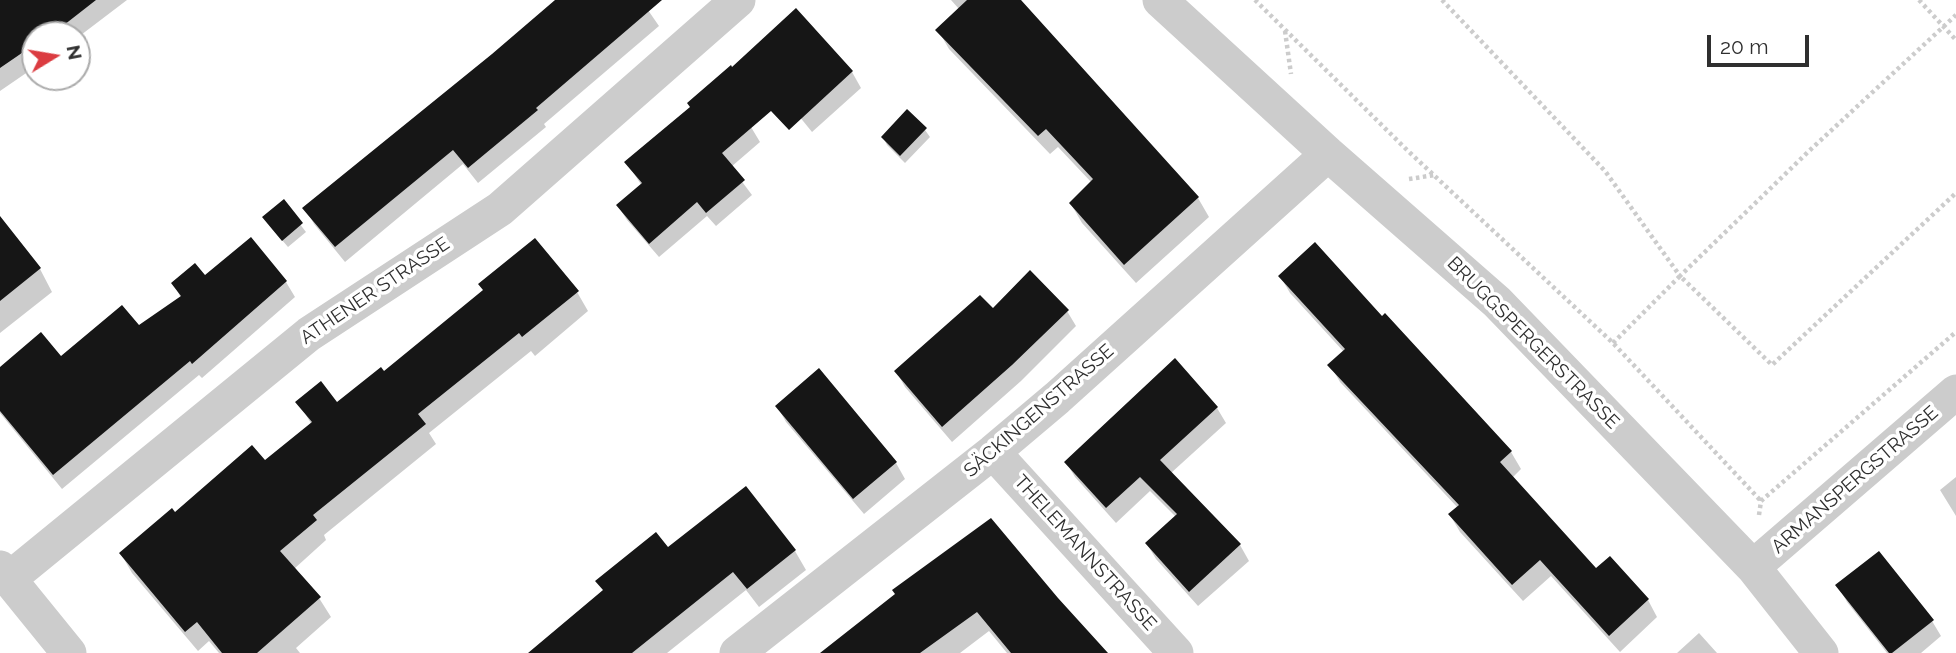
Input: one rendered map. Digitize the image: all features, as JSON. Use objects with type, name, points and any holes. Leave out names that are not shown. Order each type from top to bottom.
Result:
[{"type":"street","name":"ATHENER STRASSE","points":[[5,574],[309,334],[500,209],[738,0]]},
{"type":"street","name":"BRUGGSPERGERSTRASSE","points":[[1160,0],[1328,154],[1497,302],[1753,567],[1821,653]]},
{"type":"street","name":"SÄCKINGENSTRASSE","points":[[737,653],[993,452],[1057,398],[1328,154]]},
{"type":"street","name":"ARMANSPERGSTRASSE","points":[[1753,567],[1956,392]]},
{"type":"street","name":"THELEMANNSTRASSE","points":[[993,452],[1176,653]]},
{"type":"street","points":[[5,574],[69,653]]},
{"type":"path","points":[[1255,0],[1407,149],[1613,343],[1761,501]]},
{"type":"path","points":[[1442,0],[1605,171],[1680,276],[1772,365],[1956,193]]},
{"type":"path","points":[[1919,0],[1956,40]]},
{"type":"path","points":[[1613,343],[1809,151],[1956,15]]},
{"type":"path","points":[[1753,567],[1761,501],[1956,332]]},
{"type":"building","points":[[0,0],[96,0],[69,21],[21,21],[21,54],[0,68]]},
{"type":"building","points":[[555,0],[662,0],[468,168],[453,150],[335,247],[302,208]]},
{"type":"building","points":[[967,0],[1021,0],[1199,197],[1124,265],[1069,203],[1093,179],[1046,129],[1038,136],[935,30]]},
{"type":"building","points":[[796,8],[853,71],[789,130],[771,111],[722,153],[745,180],[706,213],[697,202],[649,244],[616,205],[642,183],[624,162],[690,107],[687,103],[731,65],[732,67]]},
{"type":"building","points":[[907,109],[927,128],[900,156],[881,137]]},
{"type":"building","points":[[284,199],[303,223],[282,241],[262,217]]},
{"type":"building","points":[[0,216],[41,268],[0,301]]},
{"type":"building","points":[[251,237],[287,281],[192,364],[190,361],[53,475],[0,411],[0,367],[41,332],[61,356],[122,305],[139,325],[181,296],[171,283],[195,263],[205,275]]},
{"type":"building","points":[[535,238],[579,291],[522,337],[519,333],[418,414],[426,424],[313,515],[317,520],[280,551],[321,597],[257,653],[222,653],[197,622],[185,632],[119,553],[172,508],[175,512],[252,445],[265,460],[312,422],[295,402],[321,381],[337,402],[381,367],[384,371],[483,290],[478,284]]},
{"type":"building","points":[[1315,242],[1382,316],[1385,313],[1512,451],[1500,462],[1596,568],[1610,556],[1649,599],[1609,636],[1540,560],[1512,585],[1448,514],[1459,505],[1327,365],[1345,349],[1278,276]]},
{"type":"building","points":[[1030,270],[1069,310],[942,427],[894,371],[980,295],[993,308]]},
{"type":"building","points":[[1175,358],[1218,407],[1160,460],[1241,544],[1189,592],[1145,543],[1177,514],[1140,477],[1106,508],[1064,462]]},
{"type":"building","points":[[819,368],[897,462],[853,499],[775,406]]},
{"type":"building","points":[[746,486],[796,550],[747,589],[733,572],[632,653],[528,653],[603,590],[595,581],[656,532],[668,547]]},
{"type":"building","points":[[991,518],[1108,653],[1011,653],[977,612],[920,653],[820,653],[895,594],[892,590]]},
{"type":"building","points":[[1879,551],[1934,620],[1892,653],[1889,653],[1835,585]]}]
